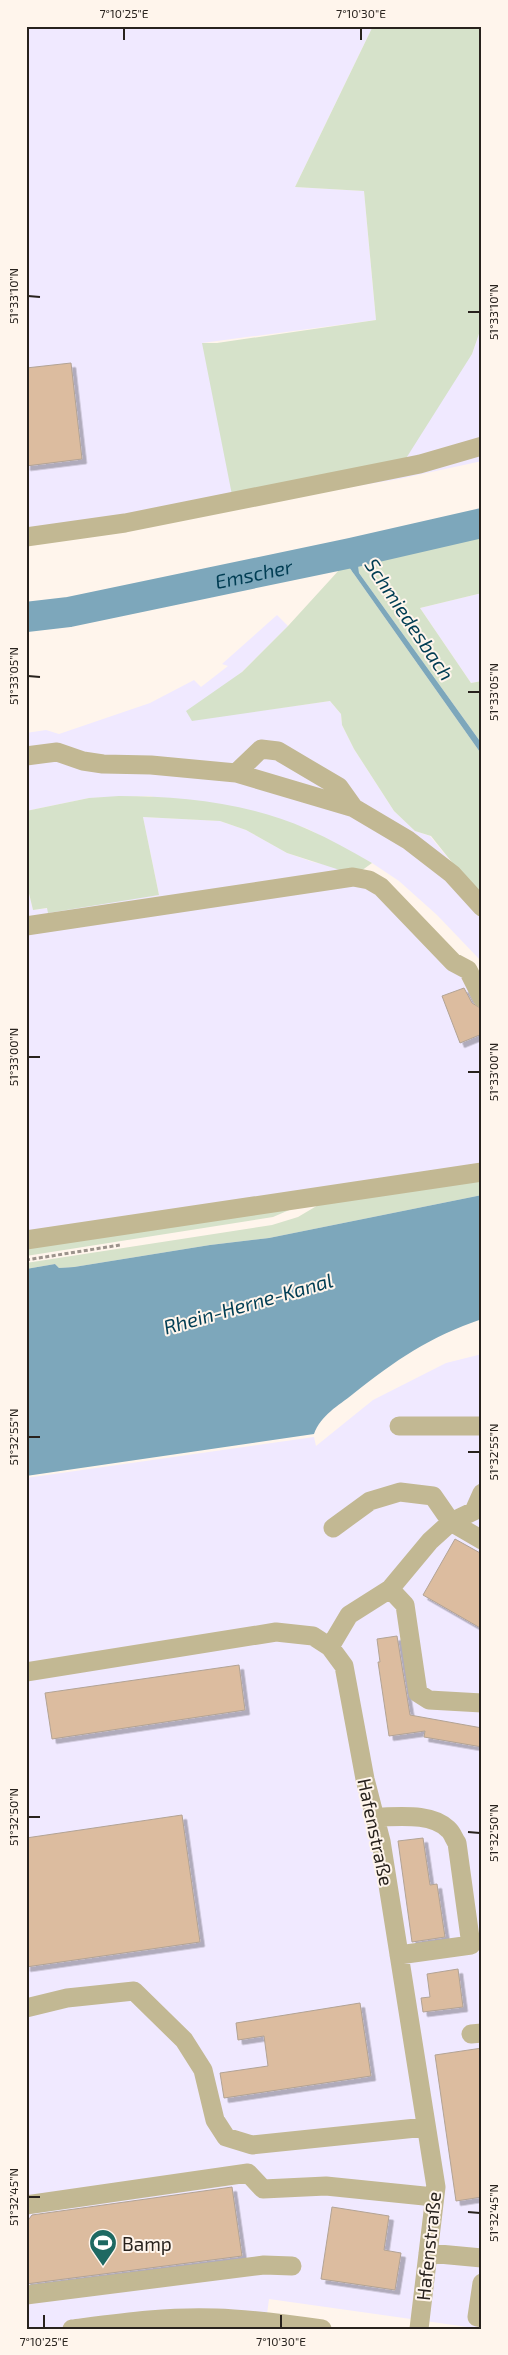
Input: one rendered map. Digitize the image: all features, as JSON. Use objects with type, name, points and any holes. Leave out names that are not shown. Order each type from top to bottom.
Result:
[{"type":"street","points":[[26,537],[125,523],[401,468],[482,446]]},
{"type":"street","points":[[236,773],[261,749],[278,750],[339,787],[354,808]]},
{"type":"street","points":[[26,756],[56,752],[84,761],[104,764],[151,765],[236,773],[354,808],[408,840],[452,874],[482,907]]},
{"type":"street","points":[[26,926],[353,877],[369,880],[381,887],[452,962],[468,970],[482,998]]},
{"type":"street","points":[[26,1240],[482,1172]]},
{"type":"street","points":[[400,1426],[482,1426]]},
{"type":"street","points":[[334,1528],[370,1501],[400,1492],[433,1496],[450,1522],[482,1540]]},
{"type":"street","points":[[330,1647],[348,1615],[390,1589],[430,1541],[450,1522],[474,1511],[482,1493]]},
{"type":"street","points":[[390,1589],[405,1605],[418,1693],[429,1700],[482,1704]]},
{"type":"street","name":"Hafenstraße","points":[[26,1672],[276,1632],[314,1636],[330,1647],[344,1666],[399,1954],[436,2186],[419,2329]]},
{"type":"street","points":[[374,1817],[419,1818],[437,1822],[449,1829],[457,1843],[471,1945],[399,1954]]},
{"type":"street","points":[[26,2008],[67,1998],[134,1991],[184,2040],[203,2070],[215,2120],[226,2137],[252,2145],[426,2127]]},
{"type":"street","points":[[26,2205],[248,2173],[264,2189],[326,2186],[434,2197]]},
{"type":"street","points":[[428,2253],[482,2258]]},
{"type":"street","points":[[26,2295],[264,2265],[292,2266]]},
{"type":"street","points":[[481,2293],[476,2317],[482,2318]]},
{"type":"street","points":[[72,2329],[180,2318],[322,2329]]},
{"type":"shaded area","points":[[26,26],[373,26],[295,187],[364,191],[376,320],[202,343],[472,354],[482,325],[482,461],[399,479],[26,541]]},
{"type":"shaded area","points":[[482,593],[482,681],[471,683],[420,608]]},
{"type":"shaded area","points":[[277,615],[288,626],[242,672],[222,687],[228,715],[330,701],[341,714],[342,725],[354,749],[394,811],[415,831],[430,836],[482,900],[482,962],[437,915],[399,881],[372,863],[306,828],[149,796],[89,798],[26,811],[26,733],[46,730],[59,734],[150,703],[194,680],[201,687],[228,666],[222,664]]},
{"type":"shaded area","points":[[143,817],[220,821],[246,830],[287,853],[313,862],[354,871],[482,987],[482,1168],[26,1236],[26,881],[33,910],[159,895]]},
{"type":"shaded area","points":[[482,1354],[482,2329],[269,2299],[265,2329],[26,2329],[26,1478],[314,1437],[316,1446],[373,1400],[446,1363]]},
{"type":"green space","points":[[373,26],[482,26],[482,325],[472,354],[405,460],[232,495],[202,343],[217,343],[376,320],[364,191],[295,187]]},
{"type":"green space","points":[[482,537],[482,593],[420,608],[471,683],[482,681],[482,744],[359,573],[358,565]]},
{"type":"green space","points":[[349,567],[482,755],[482,900],[431,836],[415,831],[394,811],[354,749],[342,725],[341,714],[330,701],[192,721],[186,711],[242,672],[288,626],[340,569]]},
{"type":"green space","points":[[119,796],[167,797],[238,807],[262,813],[316,833],[372,863],[361,871],[346,872],[287,853],[246,830],[220,821],[143,817],[159,895],[48,913],[47,908],[33,910],[26,881],[26,811],[89,798]]},
{"type":"green space","points":[[482,1178],[482,1195],[269,1238],[210,1245],[74,1267],[59,1268],[55,1264],[26,1269],[26,1263],[272,1225],[298,1217],[325,1201]]},
{"type":"green space","points":[[294,1208],[273,1217],[26,1256],[26,1247]]},
{"type":"water","points":[[358,565],[359,573],[482,744],[482,755],[349,567]]},
{"type":"water","name":"Rhein-Herne-Kanal","points":[[482,1195],[482,1319],[429,1342],[399,1360],[330,1411],[321,1421],[314,1434],[26,1476],[26,1269],[55,1264],[59,1268],[74,1267],[210,1245],[269,1238]]},
{"type":"building","points":[[71,363],[82,459],[26,466],[26,368]]},
{"type":"building","points":[[464,988],[472,1003],[482,1009],[482,1034],[460,1043],[442,996]]},
{"type":"building","points":[[455,1539],[482,1554],[482,1629],[423,1595]]},
{"type":"building","points":[[397,1636],[410,1715],[482,1728],[482,1747],[424,1737],[425,1731],[389,1736],[378,1662],[380,1662],[377,1639]]},
{"type":"building","points":[[239,1665],[245,1710],[52,1739],[45,1693]]},
{"type":"building","points":[[182,1815],[200,1942],[26,1967],[26,1838]]},
{"type":"building","points":[[423,1838],[430,1885],[437,1884],[445,1937],[412,1942],[398,1841]]},
{"type":"building","points":[[458,1969],[463,2007],[423,2012],[421,1998],[430,1997],[427,1974]]},
{"type":"building","points":[[360,2003],[371,2076],[224,2098],[220,2073],[268,2066],[264,2036],[238,2040],[236,2023]]},
{"type":"building","points":[[482,2048],[482,2197],[456,2201],[435,2055]]},
{"type":"building","points":[[232,2187],[242,2256],[26,2284],[26,2223],[32,2215]]},
{"type":"building","points":[[332,2207],[389,2216],[384,2250],[401,2253],[395,2290],[321,2279]]},
{"type":"waterway","name":"Emscher","points":[[26,617],[69,612],[351,553],[482,523]]},
{"type":"waterway","name":"Schmiedesbach","points":[[351,553],[355,571]]},
{"type":"place","name":"Bamp","points":[[103,2267]]}]
